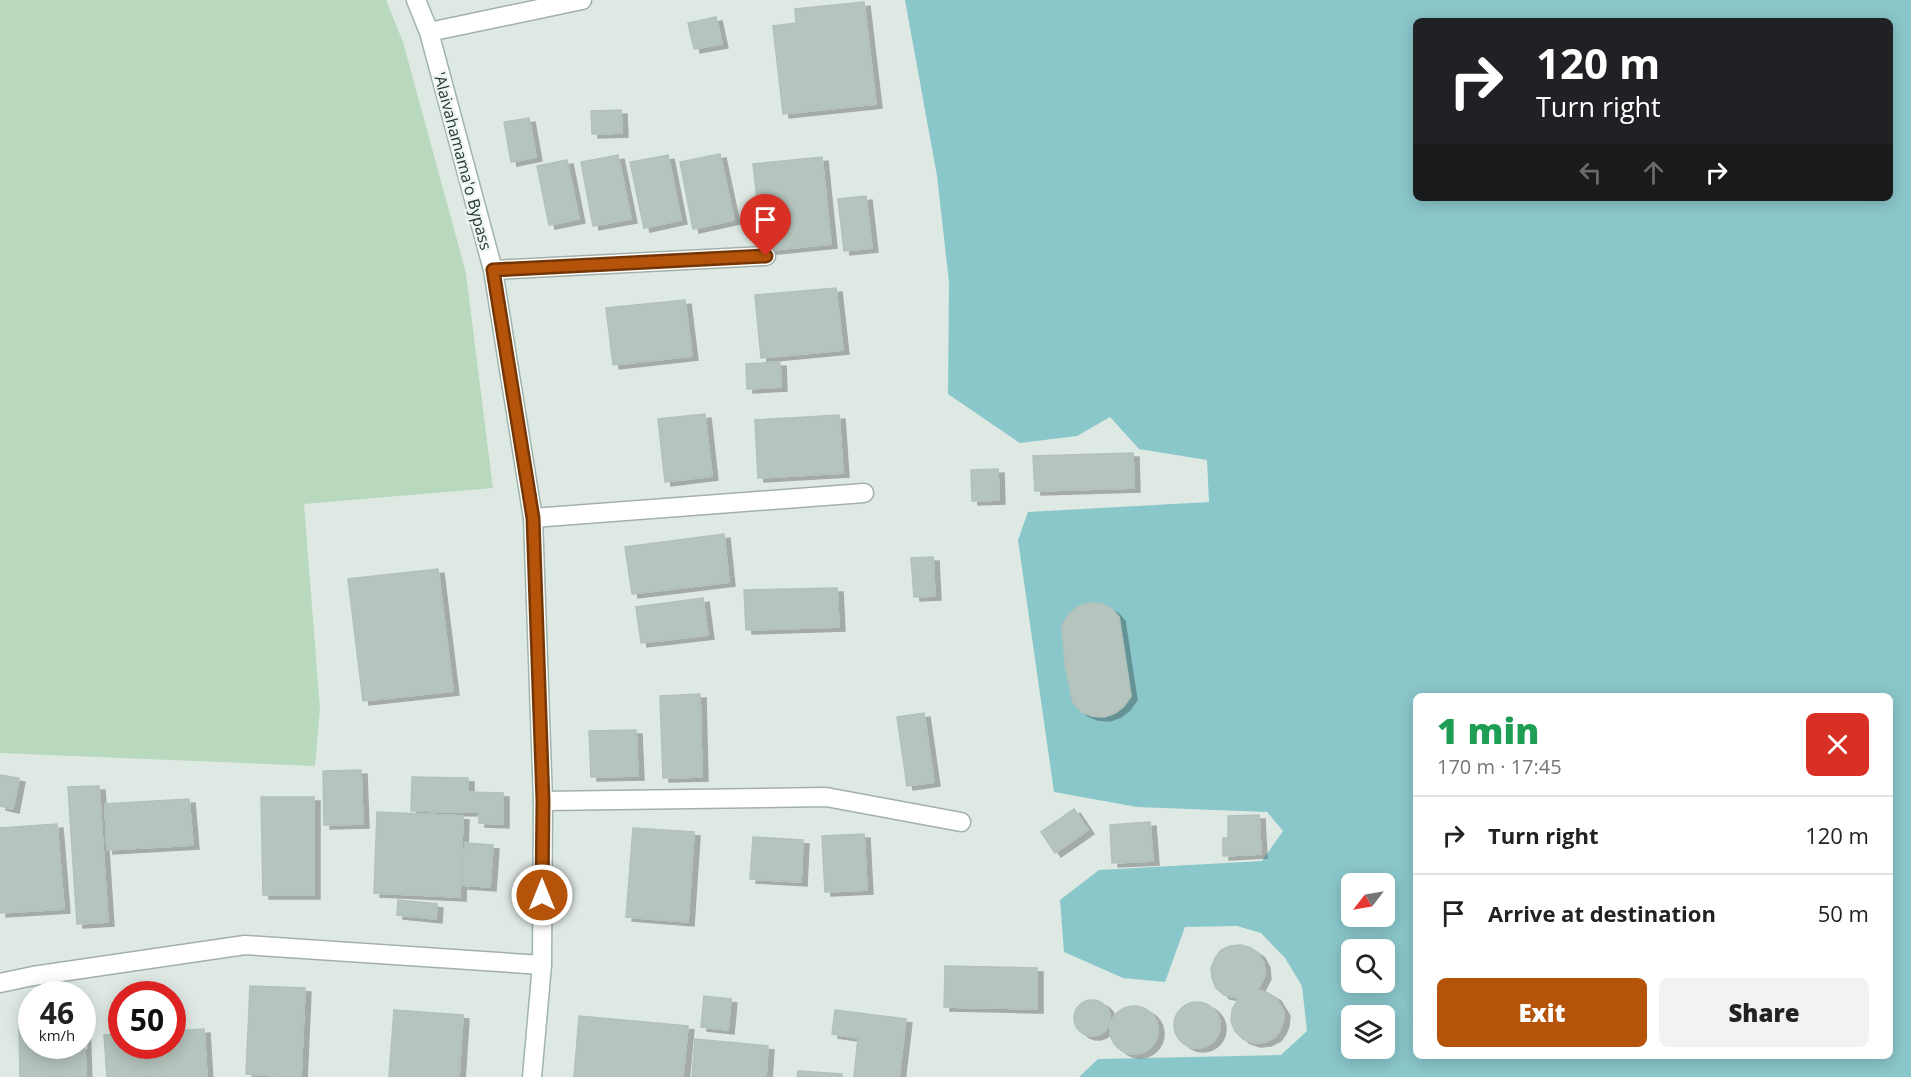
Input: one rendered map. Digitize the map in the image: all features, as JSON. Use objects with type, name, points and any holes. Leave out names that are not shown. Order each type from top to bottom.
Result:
[{"type":"street","name":"'Alaivahamama'o Bypass","points":[[416,0],[429,32],[493,270],[533,518],[543,801],[542,965],[532,1077]]},
{"type":"street","points":[[429,32],[582,0]]},
{"type":"street","points":[[493,270],[766,256]]},
{"type":"street","points":[[533,518],[864,493]]},
{"type":"street","points":[[543,801],[826,797],[961,822]]},
{"type":"street","points":[[0,983],[33,976],[245,945],[542,965]]},
{"type":"green space","points":[[0,0],[386,0],[403,42],[466,273],[493,488],[304,504],[320,709],[315,766],[0,753]]},
{"type":"water","points":[[905,0],[1911,0],[1911,1077],[1079,1077],[1098,1059],[1281,1055],[1307,1031],[1302,986],[1285,958],[1261,933],[1237,926],[1185,927],[1165,982],[1123,978],[1064,952],[1060,900],[1099,870],[1262,861],[1283,831],[1267,812],[1137,807],[1054,792],[1018,540],[1028,512],[1209,502],[1207,460],[1139,449],[1110,417],[1077,436],[1020,443],[948,394],[949,282],[937,176]]},
{"type":"building","points":[[864,2],[876,104],[783,114],[773,26],[796,23],[795,9]]},
{"type":"building","points":[[716,17],[722,44],[694,49],[688,23]]},
{"type":"building","points":[[621,110],[622,133],[592,134],[591,111]]},
{"type":"building","points":[[529,118],[536,157],[511,162],[504,122]]},
{"type":"building","points":[[720,154],[734,220],[693,229],[680,162]]},
{"type":"building","points":[[618,155],[631,219],[593,226],[581,162]]},
{"type":"building","points":[[668,155],[681,220],[644,228],[630,162]]},
{"type":"building","points":[[822,157],[831,244],[763,251],[753,164]]},
{"type":"building","points":[[567,160],[579,219],[549,225],[537,166]]},
{"type":"building","points":[[866,196],[872,248],[844,251],[838,199]]},
{"type":"building","points":[[836,288],[843,350],[761,358],[755,295]]},
{"type":"building","points":[[685,300],[692,356],[613,365],[606,308]]},
{"type":"building","points":[[780,362],[781,387],[747,389],[746,364]]},
{"type":"building","points":[[705,414],[712,476],[665,482],[658,419]]},
{"type":"building","points":[[839,415],[843,473],[758,478],[755,420]]},
{"type":"building","points":[[1133,453],[1134,488],[1035,491],[1033,456]]},
{"type":"building","points":[[998,469],[999,500],[972,501],[971,470]]},
{"type":"building","points":[[724,534],[729,582],[632,594],[625,547]]},
{"type":"building","points":[[933,557],[935,596],[914,597],[911,558]]},
{"type":"building","points":[[438,569],[453,691],[363,701],[348,579]]},
{"type":"building","points":[[837,588],[839,627],[746,630],[744,590]]},
{"type":"building","points":[[703,598],[708,635],[641,643],[636,607]]},
{"type":"building","points":[[1091,603],[1102,604],[1112,609],[1119,617],[1131,696],[1115,713],[1104,717],[1082,712],[1073,703],[1065,665],[1062,625],[1069,614],[1079,606]]},
{"type":"building","points":[[700,694],[702,777],[663,778],[660,696]]},
{"type":"building","points":[[924,713],[934,782],[907,786],[897,717]]},
{"type":"building","points":[[636,730],[638,776],[591,777],[589,731]]},
{"type":"building","points":[[361,770],[363,824],[324,825],[323,771]]},
{"type":"building","points":[[0,775],[19,778],[13,809],[0,806]]},
{"type":"building","points":[[412,777],[468,778],[468,792],[503,793],[503,824],[479,823],[479,812],[411,811]]},
{"type":"building","points":[[99,786],[108,922],[77,924],[68,787]]},
{"type":"building","points":[[261,797],[314,797],[314,895],[263,895]]},
{"type":"building","points":[[189,799],[193,845],[107,850],[105,804]]},
{"type":"building","points":[[1074,809],[1088,830],[1055,853],[1041,832]]},
{"type":"building","points":[[377,812],[463,816],[460,897],[374,893]]},
{"type":"building","points":[[1259,815],[1261,854],[1223,856],[1223,838],[1228,838],[1228,816]]},
{"type":"building","points":[[1150,822],[1153,861],[1112,863],[1110,825]]},
{"type":"building","points":[[57,824],[64,909],[0,913],[0,828]]},
{"type":"building","points":[[633,828],[694,832],[688,922],[626,917]]},
{"type":"building","points":[[864,834],[867,890],[825,892],[822,836]]},
{"type":"building","points":[[753,837],[803,840],[801,882],[750,879]]},
{"type":"building","points":[[465,843],[493,845],[490,887],[462,885]]},
{"type":"building","points":[[398,900],[437,904],[436,919],[397,915]]},
{"type":"building","points":[[1241,945],[1259,954],[1264,964],[1265,975],[1257,991],[1266,992],[1275,997],[1284,1012],[1280,1030],[1275,1037],[1265,1042],[1254,1043],[1243,1039],[1235,1031],[1231,1021],[1232,1010],[1239,998],[1224,995],[1216,988],[1212,978],[1211,968],[1221,950]]},
{"type":"building","points":[[945,966],[1037,968],[1037,1009],[944,1007]]},
{"type":"building","points":[[250,986],[305,988],[301,1077],[246,1074]]},
{"type":"building","points":[[704,996],[731,999],[728,1030],[701,1027]]},
{"type":"building","points":[[1092,1000],[1105,1005],[1110,1018],[1105,1031],[1092,1036],[1079,1031],[1074,1018],[1079,1005]]},
{"type":"building","points":[[1197,1002],[1213,1009],[1220,1025],[1213,1041],[1197,1048],[1181,1041],[1174,1025],[1181,1009]]},
{"type":"building","points":[[1134,1006],[1151,1013],[1158,1030],[1151,1047],[1134,1054],[1117,1047],[1110,1030],[1117,1013]]},
{"type":"building","points":[[394,1010],[463,1015],[459,1077],[389,1077]]},
{"type":"building","points":[[835,1010],[906,1019],[899,1077],[854,1077],[858,1038],[832,1034]]},
{"type":"building","points":[[579,1016],[688,1026],[683,1077],[574,1077]]},
{"type":"building","points":[[204,1029],[207,1077],[107,1077],[104,1035],[108,1035],[108,1059],[186,1059],[186,1030]]},
{"type":"building","points":[[695,1039],[768,1046],[766,1077],[692,1077]]},
{"type":"building","points":[[20,1059],[85,1059],[86,1077],[20,1077]]},
{"type":"building","points":[[798,1071],[842,1074],[842,1077],[797,1077]]},
{"type":"route","points":[[542,895],[543,801],[533,518],[493,270],[766,256]]}]
